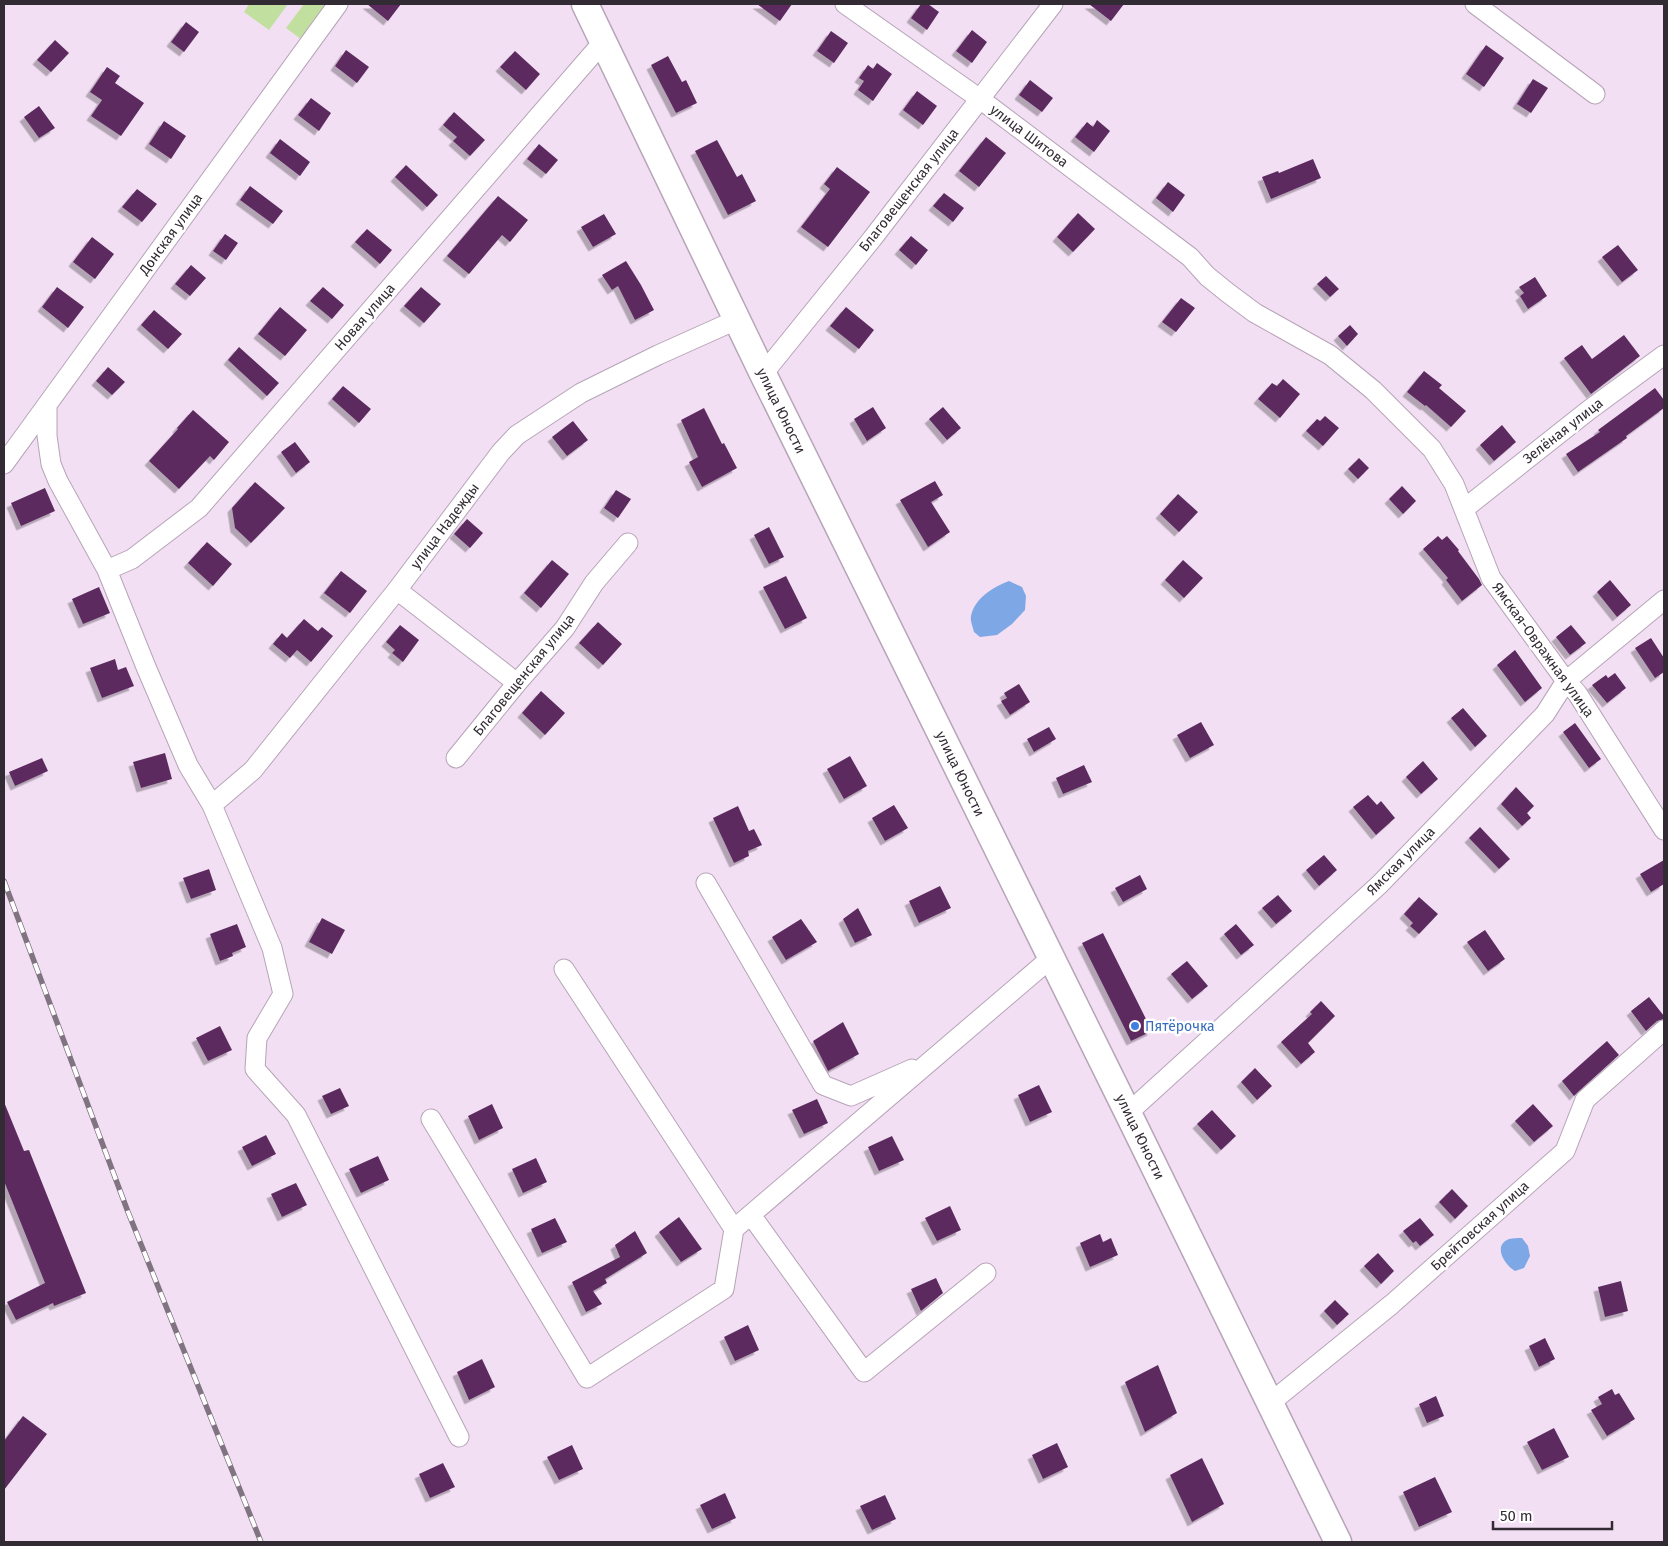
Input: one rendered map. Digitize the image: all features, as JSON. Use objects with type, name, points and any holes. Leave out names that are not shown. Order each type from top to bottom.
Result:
[{"type":"street","name":"Донская улица","points":[[4,464],[48,406],[338,4]]},
{"type":"street","name":"улица Юности","points":[[585,4],[736,320],[1052,958],[1338,1542]]},
{"type":"street","name":"улица Шитова","points":[[845,4],[980,99],[1190,258],[1207,276]]},
{"type":"street","name":"Благовещенская улица","points":[[763,374],[872,239],[1053,4]]},
{"type":"street","points":[[1475,4],[1595,94]]},
{"type":"street","name":"Новая улица","points":[[107,570],[132,559],[199,508],[603,42]]},
{"type":"street","name":"Ямская-Овражная улица","points":[[1207,276],[1255,313],[1330,355],[1373,390],[1432,449],[1454,484],[1491,578],[1566,681],[1577,693],[1664,830]]},
{"type":"street","name":"улица Надежды","points":[[212,806],[253,770],[396,590],[501,452],[517,435],[581,393],[736,320]]},
{"type":"street","name":"Зелёная улица","points":[[1464,510],[1589,410],[1664,355]]},
{"type":"street","points":[[48,406],[47,436],[51,464],[58,481],[107,570],[188,765],[212,806],[272,948],[283,994],[257,1038],[255,1069],[296,1115],[459,1437]]},
{"type":"street","name":"Благовещенская улица","points":[[456,758],[518,682],[566,628],[594,583],[628,543]]},
{"type":"street","points":[[396,590],[518,682]]},
{"type":"street","name":"Ямская улица","points":[[1128,1113],[1379,885],[1545,714],[1566,681],[1664,600]]},
{"type":"street","points":[[706,883],[824,1084],[851,1096],[930,1061]]},
{"type":"street","points":[[431,1119],[587,1378],[724,1289],[734,1229],[1052,958]]},
{"type":"street","points":[[564,969],[734,1229]]},
{"type":"street","name":"Брейтовская улица","points":[[1270,1403],[1392,1304],[1565,1150],[1585,1100],[1664,1030]]},
{"type":"street","points":[[751,1215],[864,1372],[986,1273]]},
{"type":"green space","points":[[249,4],[288,4],[269,30],[244,12]]},
{"type":"green space","points":[[304,4],[328,4],[302,40],[286,28]]},
{"type":"water","points":[[1009,581],[1022,587],[1026,596],[1025,610],[1012,624],[997,635],[980,637],[974,632],[971,618],[976,604],[997,586]]},
{"type":"water","points":[[1522,1238],[1528,1246],[1530,1256],[1524,1268],[1515,1271],[1504,1260],[1501,1246],[1509,1239]]},
{"type":"building","points":[[367,4],[401,4],[388,21]]},
{"type":"building","points":[[757,4],[792,4],[780,21]]},
{"type":"building","points":[[921,4],[928,4],[939,12],[927,30],[911,18]]},
{"type":"building","points":[[1089,4],[1124,4],[1111,21]]},
{"type":"building","points":[[186,22],[199,32],[184,52],[171,42]]},
{"type":"building","points":[[972,30],[987,42],[972,63],[956,51]]},
{"type":"building","points":[[831,31],[848,43],[834,63],[817,51]]},
{"type":"building","points":[[55,40],[69,53],[51,72],[37,60]]},
{"type":"building","points":[[1486,45],[1504,58],[1484,87],[1466,74]]},
{"type":"building","points":[[346,50],[369,67],[357,83],[335,66]]},
{"type":"building","points":[[515,51],[540,74],[526,90],[500,67]]},
{"type":"building","points":[[668,56],[682,82],[686,80],[697,103],[676,113],[651,65]]},
{"type":"building","points":[[877,63],[892,74],[873,101],[858,90],[864,81],[859,78],[868,65],[873,69]]},
{"type":"building","points":[[107,67],[120,76],[115,83],[144,103],[121,136],[91,116],[102,100],[90,92]]},
{"type":"building","points":[[1533,79],[1548,88],[1531,113],[1517,104]]},
{"type":"building","points":[[1030,80],[1053,98],[1042,112],[1019,95]]},
{"type":"building","points":[[917,91],[937,106],[923,125],[903,110]]},
{"type":"building","points":[[311,98],[331,113],[319,131],[298,115]]},
{"type":"building","points":[[39,106],[55,128],[39,138],[24,117]]},
{"type":"building","points":[[454,112],[485,140],[470,156],[453,141],[457,137],[443,125]]},
{"type":"building","points":[[1097,120],[1110,131],[1094,152],[1075,137],[1087,122],[1093,127]]},
{"type":"building","points":[[164,121],[186,136],[171,159],[149,144]]},
{"type":"building","points":[[986,137],[1006,153],[979,187],[959,171]]},
{"type":"building","points":[[280,139],[310,162],[300,176],[270,153]]},
{"type":"building","points":[[717,140],[737,177],[742,174],[756,201],[728,215],[695,151]]},
{"type":"building","points":[[539,144],[558,160],[546,174],[527,159]]},
{"type":"building","points":[[1313,159],[1321,178],[1271,199],[1262,177],[1278,171],[1279,173]]},
{"type":"building","points":[[406,165],[438,195],[427,207],[395,177]]},
{"type":"building","points":[[837,167],[870,192],[828,247],[801,227],[830,189],[824,184]]},
{"type":"building","points":[[1168,182],[1185,195],[1173,212],[1156,198]]},
{"type":"building","points":[[250,186],[283,211],[273,224],[240,200]]},
{"type":"building","points":[[137,189],[157,204],[142,222],[122,207]]},
{"type":"building","points":[[944,193],[964,208],[953,222],[933,206]]},
{"type":"building","points":[[498,196],[528,220],[510,242],[502,235],[469,274],[447,256]]},
{"type":"building","points":[[1078,213],[1095,229],[1073,252],[1057,237]]},
{"type":"building","points":[[604,214],[616,234],[593,247],[581,227]]},
{"type":"building","points":[[367,229],[392,250],[380,264],[355,242]]},
{"type":"building","points":[[225,234],[238,243],[226,260],[213,251]]},
{"type":"building","points":[[911,236],[928,250],[916,265],[899,250]]},
{"type":"building","points":[[92,237],[114,254],[95,279],[73,262]]},
{"type":"building","points":[[1618,245],[1638,270],[1622,282],[1602,257]]},
{"type":"building","points":[[626,261],[654,310],[635,320],[618,286],[612,290],[602,275]]},
{"type":"building","points":[[191,265],[206,278],[190,296],[175,284]]},
{"type":"building","points":[[1326,276],[1339,289],[1330,297],[1317,284]]},
{"type":"building","points":[[1535,277],[1547,296],[1528,309],[1520,296],[1524,293],[1519,287]]},
{"type":"building","points":[[57,287],[84,307],[68,328],[42,307]]},
{"type":"building","points":[[323,287],[344,305],[332,319],[310,301]]},
{"type":"building","points":[[421,287],[441,304],[424,323],[404,306]]},
{"type":"building","points":[[1181,298],[1195,308],[1176,332],[1162,322]]},
{"type":"building","points":[[280,307],[307,330],[285,356],[258,334]]},
{"type":"building","points":[[846,307],[874,330],[859,349],[830,326]]},
{"type":"building","points":[[154,310],[182,334],[168,349],[141,325]]},
{"type":"building","points":[[1350,325],[1358,334],[1347,346],[1338,336]]},
{"type":"building","points":[[1624,335],[1640,356],[1591,394],[1564,358],[1582,345],[1592,359]]},
{"type":"building","points":[[239,347],[279,383],[267,396],[228,360]]},
{"type":"building","points":[[108,367],[125,382],[112,395],[96,381]]},
{"type":"building","points":[[1424,371],[1442,385],[1439,388],[1466,411],[1451,427],[1426,405],[1407,392]]},
{"type":"building","points":[[1283,379],[1300,394],[1280,418],[1258,399],[1272,383],[1277,386]]},
{"type":"building","points":[[343,386],[371,409],[359,423],[332,399]]},
{"type":"building","points":[[1655,388],[1664,400],[1664,408],[1626,436],[1627,438],[1578,472],[1566,454],[1600,432],[1598,430]]},
{"type":"building","points":[[873,407],[886,428],[867,441],[854,419]]},
{"type":"building","points":[[943,407],[961,428],[947,440],[929,419]]},
{"type":"building","points":[[704,408],[722,444],[724,443],[737,468],[702,487],[689,462],[698,457],[681,420]]},
{"type":"building","points":[[193,410],[229,442],[214,460],[210,456],[179,489],[149,461]]},
{"type":"building","points":[[1325,416],[1339,428],[1323,446],[1306,431],[1317,419],[1320,421]]},
{"type":"building","points":[[573,421],[588,440],[567,456],[552,437]]},
{"type":"building","points":[[1502,425],[1516,442],[1494,461],[1480,445]]},
{"type":"building","points":[[295,442],[310,462],[296,473],[281,452]]},
{"type":"building","points":[[1359,458],[1369,468],[1358,479],[1348,469]]},
{"type":"building","points":[[935,481],[943,495],[931,502],[950,532],[928,547],[900,500]]},
{"type":"building","points":[[255,482],[285,508],[251,543],[235,528],[232,508]]},
{"type":"building","points":[[1402,486],[1416,501],[1403,514],[1389,499]]},
{"type":"building","points":[[45,488],[55,511],[21,526],[11,503]]},
{"type":"building","points":[[616,490],[631,499],[618,518],[604,508]]},
{"type":"building","points":[[1178,494],[1198,512],[1179,532],[1160,514]]},
{"type":"building","points":[[467,519],[483,533],[470,548],[454,534]]},
{"type":"building","points":[[769,527],[784,557],[769,564],[754,535]]},
{"type":"building","points":[[1438,536],[1442,540],[1447,536],[1459,550],[1482,585],[1462,601],[1446,580],[1448,578],[1423,549]]},
{"type":"building","points":[[207,542],[232,564],[213,586],[188,563]]},
{"type":"building","points":[[552,560],[569,574],[541,608],[524,593]]},
{"type":"building","points":[[1183,560],[1203,578],[1184,598],[1165,580]]},
{"type":"building","points":[[341,571],[367,591],[350,613],[324,593]]},
{"type":"building","points":[[786,576],[807,618],[785,629],[763,587]]},
{"type":"building","points":[[1610,580],[1631,605],[1617,617],[1597,592]]},
{"type":"building","points":[[99,587],[110,613],[83,624],[72,599]]},
{"type":"building","points":[[304,619],[318,631],[322,627],[333,636],[311,662],[297,650],[290,658],[273,644],[282,633],[287,638]]},
{"type":"building","points":[[598,622],[622,644],[603,665],[579,643]]},
{"type":"building","points":[[400,625],[419,640],[403,662],[392,653],[395,650],[386,642]]},
{"type":"building","points":[[1571,625],[1586,643],[1570,655],[1556,637]]},
{"type":"building","points":[[1651,638],[1664,658],[1664,672],[1655,678],[1635,648]]},
{"type":"building","points":[[1515,650],[1542,688],[1525,702],[1497,665]]},
{"type":"building","points":[[115,659],[118,670],[126,667],[134,686],[102,698],[90,668]]},
{"type":"building","points":[[1615,673],[1626,688],[1607,703],[1592,685],[1606,675],[1608,678]]},
{"type":"building","points":[[1019,684],[1030,702],[1010,715],[1001,701],[1007,698],[1004,693]]},
{"type":"building","points":[[541,691],[565,713],[545,735],[522,713]]},
{"type":"building","points":[[1463,708],[1487,736],[1475,747],[1451,718]]},
{"type":"building","points":[[1201,722],[1214,745],[1190,758],[1177,735]]},
{"type":"building","points":[[1575,723],[1601,759],[1589,768],[1563,732]]},
{"type":"building","points":[[1049,727],[1056,739],[1034,752],[1027,739]]},
{"type":"building","points":[[165,753],[172,779],[141,788],[133,762]]},
{"type":"building","points":[[850,756],[867,786],[844,799],[827,769]]},
{"type":"building","points":[[42,758],[48,771],[15,786],[9,772]]},
{"type":"building","points":[[1423,761],[1438,779],[1421,794],[1406,777]]},
{"type":"building","points":[[1084,765],[1092,782],[1063,794],[1056,778]]},
{"type":"building","points":[[1516,787],[1534,806],[1527,813],[1531,818],[1522,826],[1501,804]]},
{"type":"building","points":[[1368,795],[1377,805],[1381,801],[1395,818],[1376,835],[1353,807]]},
{"type":"building","points":[[894,805],[908,828],[885,841],[872,818]]},
{"type":"building","points":[[738,806],[749,831],[754,829],[762,845],[748,851],[749,856],[734,863],[713,818]]},
{"type":"building","points":[[1480,827],[1510,859],[1499,869],[1469,838]]},
{"type":"building","points":[[1324,855],[1337,870],[1319,886],[1306,870]]},
{"type":"building","points":[[1664,860],[1664,884],[1651,892],[1640,874]]},
{"type":"building","points":[[209,869],[216,890],[191,899],[183,878]]},
{"type":"building","points":[[1140,875],[1147,889],[1123,902],[1115,888]]},
{"type":"building","points":[[940,886],[951,908],[919,923],[909,901]]},
{"type":"building","points":[[1278,895],[1292,911],[1276,924],[1262,908]]},
{"type":"building","points":[[1419,897],[1438,914],[1419,934],[1410,926],[1413,923],[1404,914]]},
{"type":"building","points":[[858,908],[872,935],[855,943],[843,919]]},
{"type":"building","points":[[322,918],[345,930],[332,954],[309,942]]},
{"type":"building","points":[[801,919],[817,942],[786,960],[772,937]]},
{"type":"building","points":[[237,924],[246,947],[232,953],[233,956],[220,961],[210,934]]},
{"type":"building","points":[[1236,924],[1254,945],[1241,955],[1224,934]]},
{"type":"building","points":[[1485,930],[1505,959],[1488,971],[1467,942]]},
{"type":"building","points":[[1103,933],[1152,1031],[1131,1041],[1082,943]]},
{"type":"building","points":[[1187,961],[1208,986],[1192,999],[1171,974]]},
{"type":"building","points":[[1649,997],[1664,1016],[1664,1019],[1657,1021],[1646,1031],[1631,1011]]},
{"type":"building","points":[[1321,1001],[1335,1016],[1308,1043],[1315,1052],[1301,1064],[1281,1042],[1312,1014],[1310,1012]]},
{"type":"building","points":[[843,1022],[859,1054],[828,1071],[813,1041]]},
{"type":"building","points":[[220,1026],[232,1050],[208,1061],[196,1038]]},
{"type":"building","points":[[1607,1041],[1619,1055],[1574,1096],[1562,1081]]},
{"type":"building","points":[[1255,1068],[1272,1086],[1257,1100],[1241,1082]]},
{"type":"building","points":[[1039,1085],[1052,1112],[1030,1122],[1018,1095]]},
{"type":"building","points":[[340,1088],[349,1106],[331,1114],[322,1096]]},
{"type":"building","points":[[817,1099],[828,1123],[804,1134],[792,1110]]},
{"type":"building","points":[[4,1102],[24,1151],[29,1150],[86,1293],[54,1306],[53,1303],[16,1320],[7,1302],[45,1283],[4,1181]]},
{"type":"building","points":[[492,1104],[503,1128],[479,1140],[468,1116]]},
{"type":"building","points":[[1533,1104],[1553,1126],[1534,1142],[1515,1121]]},
{"type":"building","points":[[1212,1110],[1236,1136],[1221,1150],[1197,1124]]},
{"type":"building","points":[[266,1135],[276,1154],[252,1166],[242,1147]]},
{"type":"building","points":[[892,1136],[904,1160],[879,1171],[868,1147]]},
{"type":"building","points":[[378,1156],[389,1180],[361,1193],[349,1169]]},
{"type":"building","points":[[536,1158],[547,1182],[523,1193],[512,1169]]},
{"type":"building","points":[[296,1183],[307,1205],[282,1217],[271,1194]]},
{"type":"building","points":[[1452,1189],[1468,1206],[1455,1219],[1439,1202]]},
{"type":"building","points":[[950,1206],[961,1230],[937,1241],[925,1218]]},
{"type":"building","points":[[679,1217],[702,1249],[681,1262],[659,1232]]},
{"type":"building","points":[[555,1218],[567,1242],[542,1253],[531,1229]]},
{"type":"building","points":[[1420,1218],[1434,1235],[1420,1246],[1416,1241],[1413,1243],[1403,1231]]},
{"type":"building","points":[[635,1231],[647,1253],[605,1279],[607,1283],[593,1291],[602,1304],[586,1312],[572,1282],[620,1257],[615,1245]]},
{"type":"building","points":[[1100,1234],[1103,1242],[1111,1238],[1118,1255],[1090,1267],[1080,1243]]},
{"type":"building","points":[[1378,1253],[1394,1271],[1381,1284],[1364,1266]]},
{"type":"building","points":[[936,1278],[943,1293],[921,1311],[911,1289]]},
{"type":"building","points":[[1621,1281],[1628,1311],[1605,1317],[1598,1287]]},
{"type":"building","points":[[1335,1300],[1349,1314],[1337,1325],[1324,1311]]},
{"type":"building","points":[[748,1325],[759,1350],[735,1361],[724,1337]]},
{"type":"building","points":[[1545,1338],[1555,1359],[1539,1367],[1529,1346]]},
{"type":"building","points":[[482,1359],[495,1387],[469,1400],[457,1372]]},
{"type":"building","points":[[1158,1365],[1177,1413],[1145,1432],[1125,1382]]},
{"type":"building","points":[[1612,1389],[1615,1395],[1619,1393],[1635,1419],[1607,1436],[1591,1410],[1602,1404],[1598,1397]]},
{"type":"building","points":[[1436,1396],[1444,1416],[1427,1423],[1419,1404]]},
{"type":"building","points":[[23,1416],[47,1434],[4,1490],[4,1441]]},
{"type":"building","points":[[1554,1428],[1569,1457],[1542,1470],[1527,1442]]},
{"type":"building","points":[[1057,1443],[1068,1467],[1043,1479],[1032,1455]]},
{"type":"building","points":[[572,1445],[583,1469],[559,1480],[547,1457]]},
{"type":"building","points":[[1202,1458],[1224,1504],[1192,1522],[1170,1475]]},
{"type":"building","points":[[443,1463],[455,1487],[430,1498],[419,1474]]},
{"type":"building","points":[[1435,1477],[1452,1512],[1419,1527],[1403,1492]]},
{"type":"building","points":[[725,1493],[736,1518],[712,1529],[700,1505]]},
{"type":"building","points":[[885,1495],[896,1519],[872,1530],[860,1506]]},
{"type":"railway","points":[[4,881],[128,1212],[261,1542]]},
{"type":"place","name":"Пятёрочка","points":[[1135,1026]]}]
